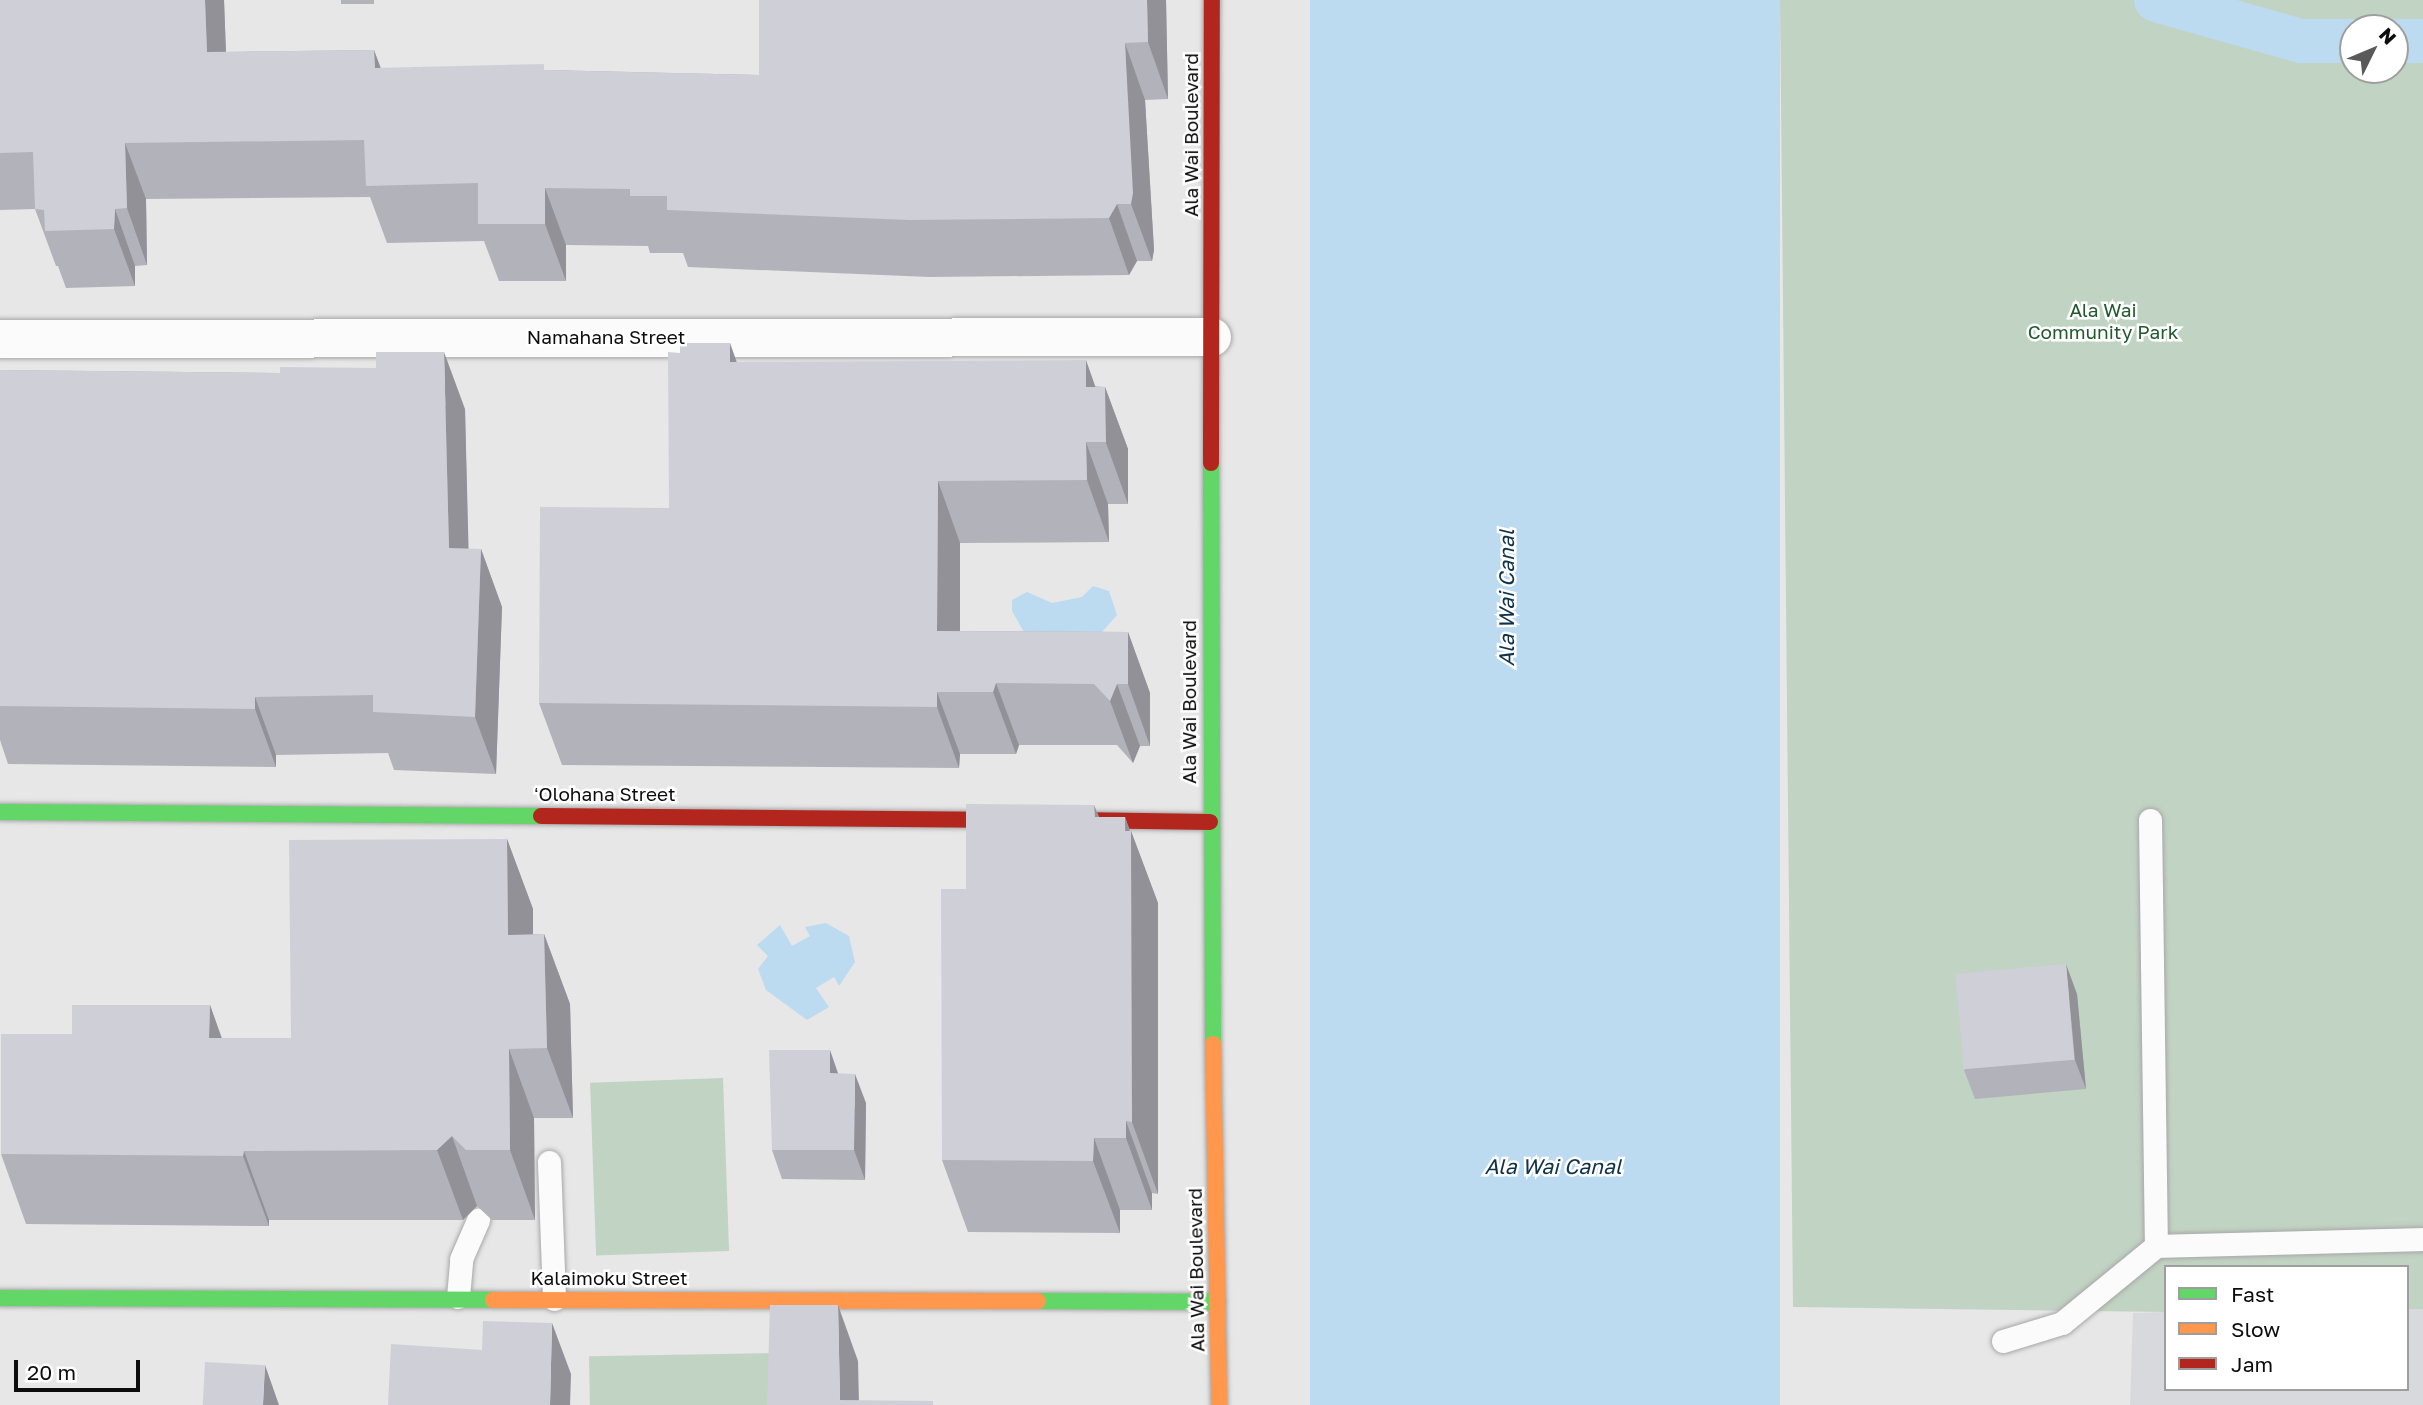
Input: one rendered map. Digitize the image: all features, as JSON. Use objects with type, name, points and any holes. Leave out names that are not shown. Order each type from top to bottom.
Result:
[{"type":"street","name":"Ala Wai Boulevard","points":[[1212,0],[1210,822],[1219,1405]]},
{"type":"street","name":"Namahana Street","points":[[0,339],[1212,337]]},
{"type":"street","name":"ʻOlohana Street","points":[[0,812],[1033,820]]},
{"type":"street","points":[[1060,820],[1210,822]]},
{"type":"street","name":"Kalaimoku Street","points":[[0,1298],[458,1297],[1218,1302]]},
{"type":"lane","points":[[2150,820],[2156,1246]]},
{"type":"lane","points":[[550,1161],[554,1299]]},
{"type":"lane","points":[[458,1297],[461,1259],[478,1220]]},
{"type":"lane","points":[[2003,1341],[2062,1324],[2156,1246],[2423,1239]]},
{"type":"shaded area","points":[[2409,1309],[2423,1309],[2423,1405],[2130,1405],[2133,1313],[2164,1312],[2164,1391],[2409,1391]]},
{"type":"green space","name":"Ala Wai Community Park","points":[[1780,0],[2423,0],[2423,1309],[2409,1309],[2409,1265],[2164,1265],[2164,1312],[1793,1307]]},
{"type":"green space","points":[[723,1078],[729,1251],[596,1256],[590,1083]]},
{"type":"green space","points":[[775,1353],[776,1405],[590,1405],[589,1356]]},
{"type":"water","name":"Ala Wai Canal","points":[[1310,0],[1780,0],[1780,1405],[1310,1405]]},
{"type":"water","points":[[1093,586],[1109,591],[1117,615],[1102,632],[1025,634],[1012,611],[1012,600],[1027,592],[1052,603],[1082,597]]},
{"type":"water","points":[[826,923],[849,936],[855,962],[839,986],[834,977],[816,988],[829,1007],[807,1020],[766,990],[758,969],[768,956],[757,945],[780,925],[792,946],[810,936],[805,927]]},
{"type":"building","points":[[0,0],[205,0],[207,52],[374,50],[375,68],[544,64],[544,70],[759,75],[759,0],[1147,0],[1148,42],[1125,43],[1133,193],[1131,204],[1117,204],[1109,218],[909,220],[667,210],[667,196],[630,196],[630,189],[545,188],[545,224],[478,224],[478,183],[366,186],[364,140],[125,143],[127,208],[115,209],[114,229],[45,231],[44,210],[35,209],[33,152],[0,153]]},
{"type":"building","points":[[680,343],[730,343],[730,362],[1086,360],[1086,387],[1105,387],[1106,442],[1086,442],[1087,480],[938,481],[937,631],[1128,632],[1128,684],[1117,684],[1110,701],[1094,684],[996,683],[993,692],[937,692],[937,707],[539,703],[540,507],[669,508],[668,352],[680,353]]},
{"type":"building","points":[[376,352],[444,352],[449,548],[481,549],[475,717],[373,712],[373,695],[255,697],[255,709],[0,706],[0,370],[280,373],[280,367],[376,368]]},
{"type":"building","points":[[966,804],[1094,805],[1095,817],[1125,817],[1125,831],[1131,831],[1132,1122],[1126,1121],[1126,1138],[1094,1138],[1093,1161],[942,1160],[941,889],[966,889]]},
{"type":"building","points":[[507,839],[508,935],[544,934],[547,1048],[509,1049],[510,1150],[466,1150],[452,1136],[437,1150],[244,1151],[243,1156],[1,1154],[1,1034],[72,1034],[72,1005],[210,1005],[209,1038],[291,1038],[289,840]]},
{"type":"building","points":[[2066,964],[2074,1060],[1964,1069],[1955,974]]},
{"type":"building","points":[[769,1050],[830,1050],[830,1073],[855,1074],[854,1150],[772,1150]]},
{"type":"building","points":[[770,1305],[838,1305],[840,1400],[933,1401],[933,1405],[767,1405]]},
{"type":"building","points":[[483,1321],[552,1323],[550,1405],[388,1405],[391,1344],[482,1350]]},
{"type":"building","points":[[205,1362],[265,1365],[263,1405],[203,1405]]},
{"type":"waterway","points":[[2156,0],[2301,41],[2339,41]]},
{"type":"waterway","points":[[2409,41],[2423,41]]},
{"type":"traffic: fast","points":[[1211,463],[1213,1044]]},
{"type":"traffic: fast","points":[[0,812],[541,816]]},
{"type":"traffic: fast","points":[[0,1298],[493,1300]]},
{"type":"traffic: fast","points":[[1038,1301],[1218,1302]]},
{"type":"traffic: slow","points":[[1213,1044],[1219,1405]]},
{"type":"traffic: slow","points":[[493,1300],[1038,1301]]},
{"type":"traffic: jam","points":[[1211,463],[1212,0]]},
{"type":"traffic: jam","points":[[541,816],[1019,820]]},
{"type":"traffic: jam","points":[[1075,820],[1210,822]]}]
